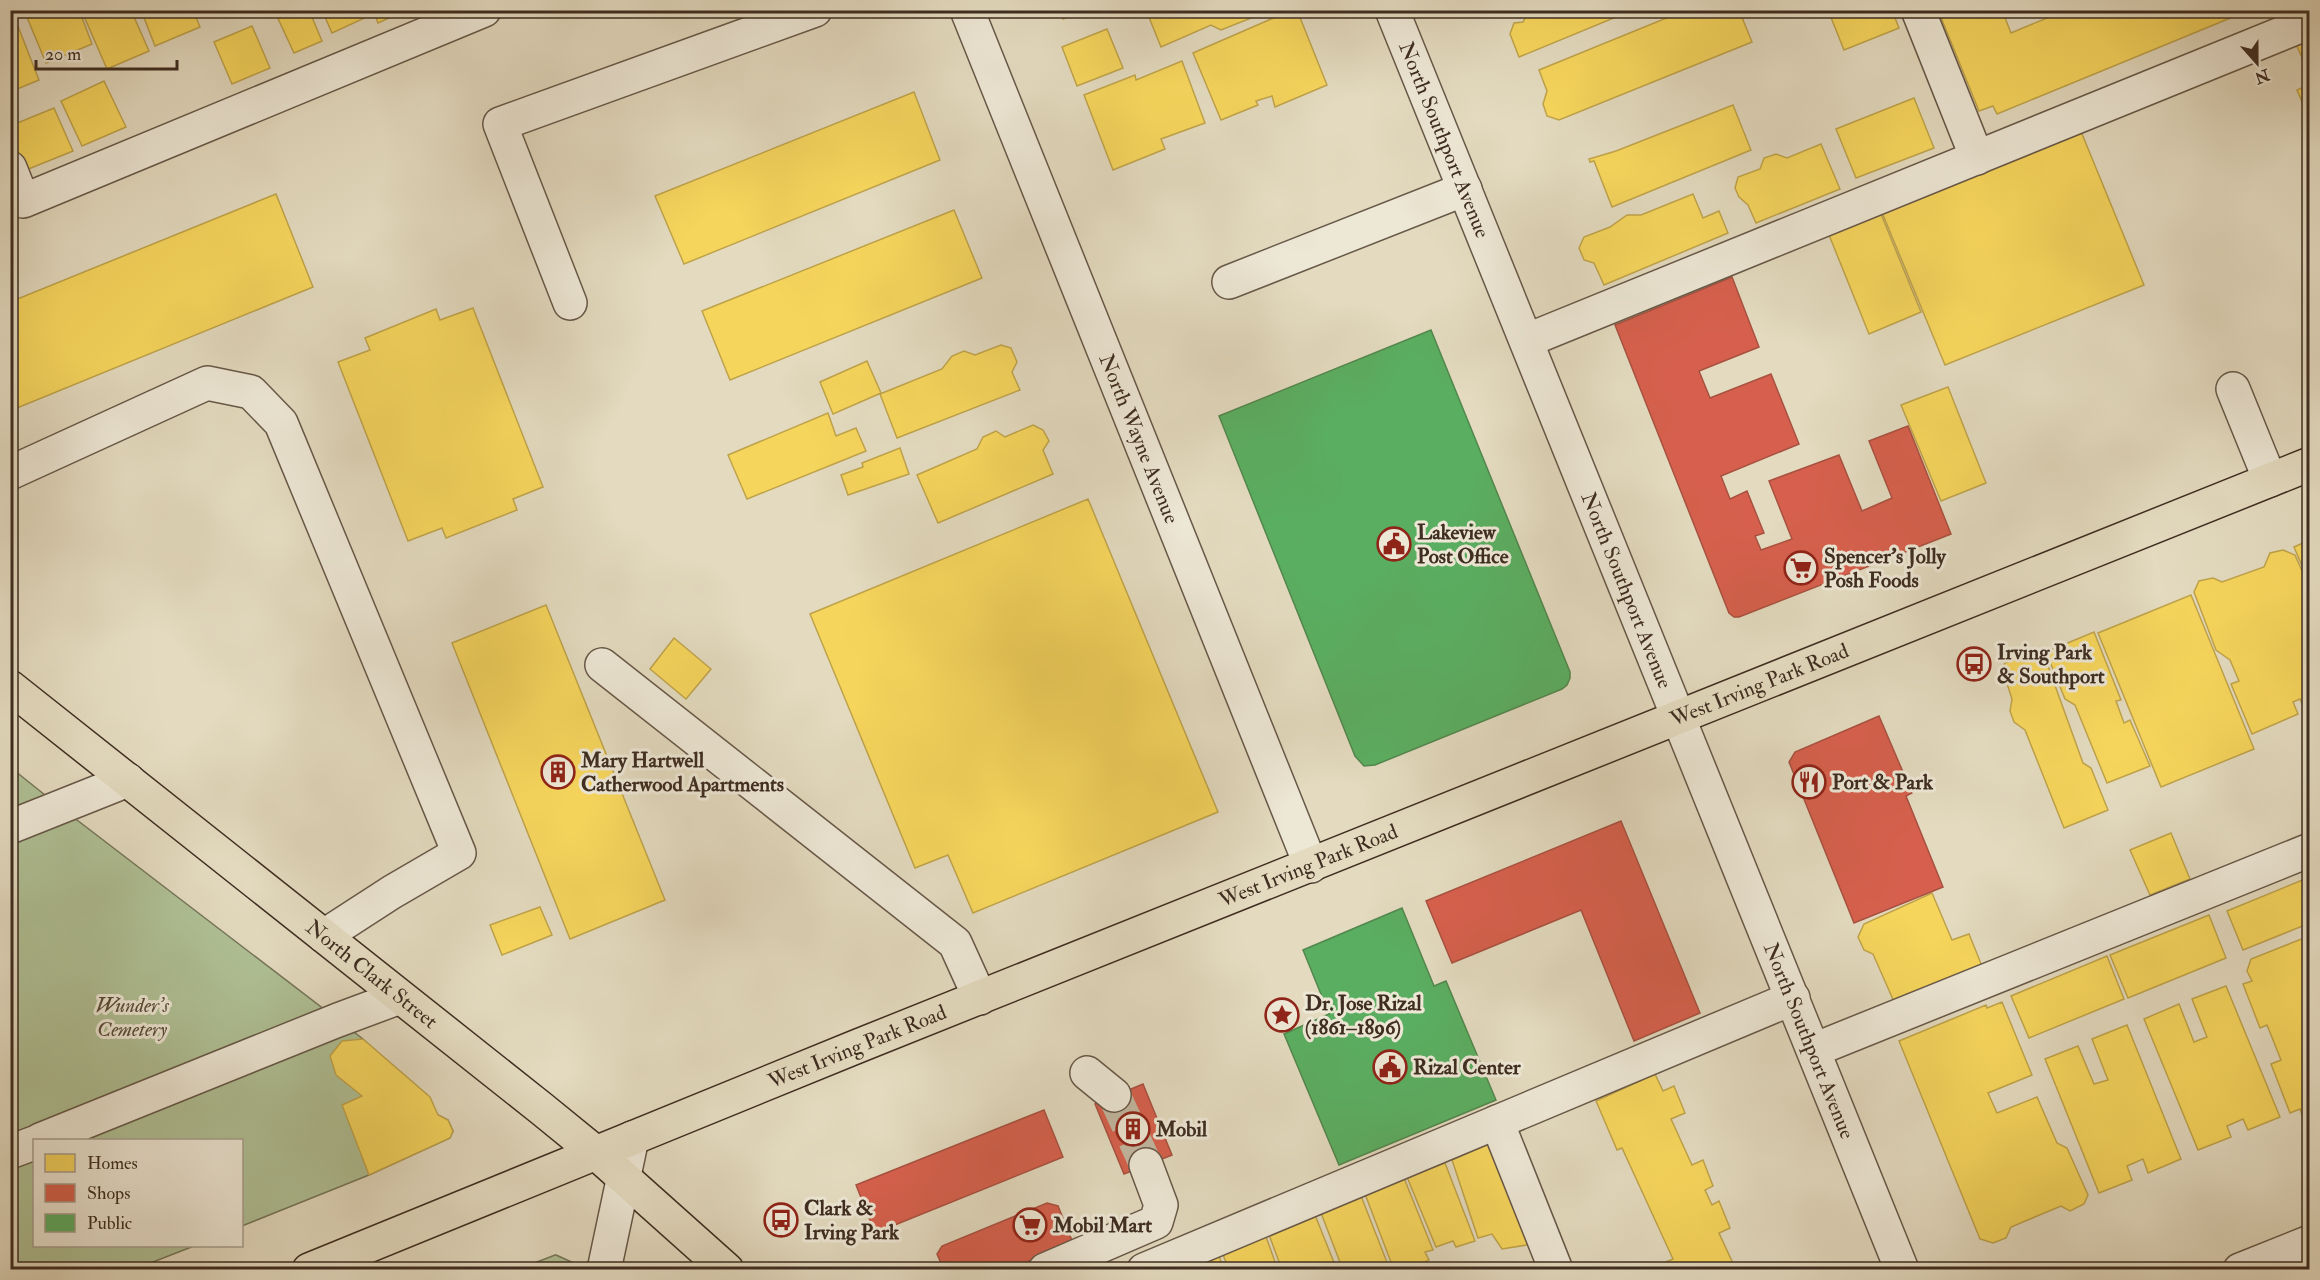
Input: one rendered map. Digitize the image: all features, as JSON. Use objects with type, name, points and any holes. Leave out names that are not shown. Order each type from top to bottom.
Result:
[{"type":"main road","name":"West Irving Park Road","points":[[309,1269],[2310,464]]},
{"type":"main road","name":"North Clark Street","points":[[10,687],[596,1153],[727,1269]]},
{"type":"street","points":[[10,168],[23,201],[484,10]]},
{"type":"street","points":[[570,303],[500,124],[815,10]]},
{"type":"street","name":"North Wayne Avenue","points":[[967,10],[1311,866]]},
{"type":"street","name":"North Southport Avenue","points":[[1392,10],[1528,340],[1902,1269]]},
{"type":"street","points":[[1918,10],[1977,158]]},
{"type":"street","points":[[1528,340],[2310,22]]},
{"type":"street","points":[[1229,282],[1466,189]]},
{"type":"street","points":[[10,473],[207,383],[251,392],[281,423],[459,853],[392,892],[324,936]]},
{"type":"street","points":[[2233,388],[2270,480]]},
{"type":"street","points":[[602,665],[955,943],[980,998]]},
{"type":"street","points":[[10,827],[128,780]]},
{"type":"street","points":[[1814,1050],[2310,850]]},
{"type":"street","points":[[43,1139],[400,997]]},
{"type":"street","points":[[1144,1269],[1792,998]]},
{"type":"street","points":[[1087,1073],[1114,1095]]},
{"type":"street","points":[[1497,1122],[1556,1269]]},
{"type":"street","points":[[604,1269],[632,1138]]},
{"type":"street","points":[[10,1152],[33,1143]]},
{"type":"street","points":[[1045,1269],[1156,1222],[1161,1205],[1146,1165]]},
{"type":"street","points":[[2240,1269],[2310,1242]]},
{"type":"green space","name":"Wunder's Cemetery","points":[[10,767],[363,1039],[438,1115],[448,1120],[453,1131],[450,1138],[369,1175],[243,1226],[243,1139],[33,1139],[33,1247],[191,1247],[135,1269],[11,1269]]},
{"type":"green space","points":[[555,1255],[587,1269],[519,1269]]},
{"type":"building: Homes","points":[[10,10],[15,10],[14,16],[39,80],[10,92]]},
{"type":"building: Homes","points":[[24,10],[79,10],[92,44],[46,63]]},
{"type":"building: Homes","points":[[79,10],[131,10],[149,51],[107,69],[83,14],[81,16]]},
{"type":"building: Homes","points":[[141,10],[193,10],[200,27],[155,46]]},
{"type":"building: Homes","points":[[274,10],[309,10],[322,41],[294,53]]},
{"type":"building: Homes","points":[[322,10],[366,10],[369,16],[332,33]]},
{"type":"building: Homes","points":[[373,10],[407,10],[378,23]]},
{"type":"building: Homes","points":[[1059,10],[1085,10],[1063,19]]},
{"type":"building: Homes","points":[[1146,10],[1269,11],[1221,30],[1211,25],[1161,47]]},
{"type":"building: Homes","points":[[1292,10],[1297,10],[1327,85],[1275,107],[1272,96],[1256,101],[1258,105],[1221,120],[1193,53]]},
{"type":"building: Homes","points":[[1529,10],[1633,10],[1519,57],[1510,34],[1514,23],[1523,22]]},
{"type":"building: Homes","points":[[1686,10],[1739,10],[1752,42],[1559,120],[1547,116],[1543,104],[1547,91],[1539,70]]},
{"type":"building: Homes","points":[[1828,10],[1892,10],[1899,28],[1844,50]]},
{"type":"building: Homes","points":[[1938,10],[2002,10],[2011,33],[2066,10],[2250,10],[1997,114],[1993,106],[1979,111]]},
{"type":"building: Homes","points":[[252,26],[270,68],[232,84],[214,42]]},
{"type":"building: Homes","points":[[1107,29],[1123,68],[1077,86],[1062,47]]},
{"type":"building: Homes","points":[[2310,36],[2310,75],[2295,42]]},
{"type":"building: Homes","points":[[1182,61],[1205,123],[1161,139],[1165,149],[1113,170],[1084,95],[1135,75],[1136,80]]},
{"type":"building: Homes","points":[[104,81],[126,127],[82,146],[61,101]]},
{"type":"building: Homes","points":[[2310,84],[2310,120],[2297,90]]},
{"type":"building: Homes","points":[[914,92],[940,160],[684,264],[655,196]]},
{"type":"building: Homes","points":[[1914,98],[1934,148],[1856,178],[1836,129]]},
{"type":"building: Homes","points":[[1733,105],[1751,150],[1612,207],[1594,161],[1590,162],[1589,159],[1616,151]]},
{"type":"building: Homes","points":[[54,108],[73,151],[26,170],[10,134],[10,126]]},
{"type":"building: Homes","points":[[2080,129],[2144,285],[1945,365],[1881,210]]},
{"type":"building: Homes","points":[[1821,144],[1840,189],[1756,223],[1748,205],[1739,197],[1735,188],[1738,177],[1760,169],[1764,158],[1776,154],[1787,158]]},
{"type":"building: Homes","points":[[276,194],[313,287],[17,408],[10,393],[10,302]]},
{"type":"building: Homes","points":[[1693,194],[1703,218],[1719,211],[1728,233],[1604,285],[1594,263],[1584,260],[1579,248],[1584,237],[1610,227],[1627,215],[1641,215]]},
{"type":"building: Homes","points":[[954,210],[982,278],[730,380],[702,311]]},
{"type":"building: Homes","points":[[1881,214],[1921,312],[1869,334],[1829,235]]},
{"type":"building: Homes","points":[[473,308],[543,487],[513,499],[517,510],[446,538],[442,528],[408,541],[338,362],[370,350],[365,338],[436,309],[440,320]]},
{"type":"building: Homes","points":[[1001,345],[1011,348],[1017,362],[1012,372],[1020,390],[897,438],[880,394],[942,369],[952,356],[964,351],[975,355]]},
{"type":"building: Homes","points":[[867,361],[881,393],[833,414],[820,382]]},
{"type":"building: Homes","points":[[1948,387],[1986,483],[1941,501],[1901,405]]},
{"type":"building: Homes","points":[[828,413],[836,436],[856,428],[866,451],[747,499],[728,455]]},
{"type":"building: Homes","points":[[1033,425],[1043,430],[1049,441],[1043,450],[1053,474],[938,523],[917,475],[977,449],[983,437],[996,431],[1005,437]]},
{"type":"building: Homes","points":[[900,448],[909,474],[848,495],[841,475],[863,467],[862,463]]},
{"type":"building: Homes","points":[[1088,499],[1218,812],[973,913],[948,855],[915,868],[810,614]]},
{"type":"building: Homes","points":[[2310,540],[2310,585],[2294,547]]},
{"type":"building: Homes","points":[[2283,550],[2295,555],[2310,589],[2310,709],[2305,711],[2300,699],[2293,702],[2298,714],[2252,734],[2231,684],[2239,681],[2230,660],[2216,650],[2194,592],[2199,581],[2213,578],[2222,582],[2264,567],[2270,553]]},
{"type":"building: Homes","points":[[2191,595],[2254,749],[2161,787],[2098,633]]},
{"type":"building: Homes","name":"Mary Hartwell Catherwood Apartments","points":[[546,605],[665,900],[570,939],[452,643]]},
{"type":"building: Homes","points":[[2094,632],[2121,700],[2116,701],[2124,723],[2130,720],[2150,766],[2107,783],[2075,705],[2065,699],[2046,652]]},
{"type":"building: Homes","points":[[674,638],[711,669],[686,699],[650,669]]},
{"type":"building: Homes","points":[[2044,655],[2083,763],[2091,768],[2108,810],[2064,828],[2025,730],[2014,722],[2010,711],[2012,699],[2002,668],[2005,663],[2014,659],[2024,662]]},
{"type":"building: Homes","points":[[2171,833],[2190,879],[2150,895],[2130,850]]},
{"type":"building: Homes","points":[[2305,879],[2310,891],[2310,923],[2243,950],[2227,911]]},
{"type":"building: Homes","points":[[1932,893],[1952,940],[1969,934],[1982,966],[1895,1004],[1873,954],[1864,950],[1858,937],[1864,924]]},
{"type":"building: Homes","points":[[540,907],[552,935],[502,955],[490,925]]},
{"type":"building: Homes","points":[[2209,915],[2226,958],[2128,998],[2110,955]]},
{"type":"building: Homes","points":[[2309,936],[2310,1128],[2307,1129],[2300,1109],[2290,1113],[2271,1064],[2281,1060],[2267,1025],[2260,1028],[2243,984],[2252,981],[2247,971],[2251,959]]},
{"type":"building: Homes","points":[[2107,956],[2124,999],[2029,1038],[2011,996]]},
{"type":"building: Homes","points":[[2226,986],[2280,1117],[2248,1130],[2243,1119],[2227,1126],[2231,1137],[2198,1150],[2144,1019],[2179,1004],[2194,1042],[2207,1037],[2192,999]]},
{"type":"building: Homes","points":[[2002,1002],[2032,1075],[1988,1093],[1997,1113],[2037,1097],[2057,1143],[2067,1148],[2088,1195],[2084,1204],[2070,1211],[2061,1206],[2011,1227],[2006,1238],[1993,1243],[1980,1239],[1899,1041],[1986,1005],[1987,1008]]},
{"type":"building: Homes","points":[[2127,1025],[2181,1159],[2148,1173],[2143,1159],[2127,1166],[2132,1180],[2099,1193],[2045,1059],[2078,1046],[2094,1084],[2108,1080],[2092,1039]]},
{"type":"building: Homes","points":[[363,1039],[430,1097],[438,1115],[448,1120],[453,1131],[450,1138],[369,1175],[342,1105],[362,1096],[336,1075],[330,1056],[342,1041]]},
{"type":"building: Homes","points":[[1655,1074],[1663,1091],[1674,1086],[1685,1113],[1671,1119],[1692,1165],[1703,1160],[1713,1186],[1705,1190],[1712,1205],[1719,1201],[1730,1228],[1719,1233],[1736,1270],[1669,1270],[1666,1262],[1673,1259],[1622,1148],[1617,1150],[1596,1101]]},
{"type":"building: Homes","points":[[1491,1142],[1533,1244],[1502,1249],[1492,1234],[1478,1238],[1452,1160]]},
{"type":"building: Homes","points":[[1445,1163],[1475,1241],[1456,1247],[1453,1241],[1436,1247],[1407,1177]]},
{"type":"building: Homes","points":[[1404,1178],[1433,1250],[1425,1252],[1429,1260],[1408,1270],[1394,1270],[1365,1194]]},
{"type":"building: Homes","points":[[1361,1196],[1390,1270],[1343,1270],[1321,1213]]},
{"type":"building: Homes","points":[[1315,1215],[1337,1270],[1282,1270],[1268,1232]]},
{"type":"building: Homes","points":[[1265,1234],[1278,1270],[1229,1270],[1222,1252]]},
{"type":"building: Homes","points":[[1218,1253],[1224,1270],[1179,1270]]},
{"type":"building: Shops","points":[[1732,277],[1759,347],[1699,371],[1710,398],[1771,374],[1799,444],[1721,476],[1730,499],[1747,491],[1764,533],[1755,536],[1761,550],[1792,539],[1769,481],[1839,455],[1862,511],[1892,498],[1869,441],[1908,426],[1951,534],[1739,617],[1734,617],[1729,613],[1615,325]]},
{"type":"building: Shops","points":[[1879,716],[1912,793],[1906,796],[1943,887],[1854,923],[1789,762],[1795,752]]},
{"type":"building: Shops","points":[[1621,821],[1700,1013],[1634,1041],[1581,910],[1452,963],[1426,901]]},
{"type":"building: Shops","name":"Mobil","points":[[1143,1084],[1172,1155],[1124,1174],[1095,1104]]},
{"type":"building: Shops","points":[[1044,1110],[1063,1157],[875,1233],[856,1185]]},
{"type":"building: Shops","name":"Mobil Mart","points":[[1047,1203],[1058,1206],[1073,1243],[1007,1270],[944,1270],[937,1254],[942,1246]]},
{"type":"building: Public","name":"Lakeview Post Office","points":[[1431,330],[1570,672],[1570,678],[1562,689],[1375,765],[1364,766],[1355,756],[1219,416]]},
{"type":"building: Public","name":"Rizal Center","points":[[1402,908],[1434,986],[1446,981],[1496,1100],[1339,1165],[1284,1034],[1329,1014],[1303,950]]},
{"type":"tunnel","points":[[1114,1095],[1146,1165]]},
{"type":"place","name":"Lakeview Post Office","points":[[1394,544]]},
{"type":"place","name":"Spencer's Jolly Posh Foods","points":[[1801,568]]},
{"type":"place","name":"Irving Park & Southport","points":[[1974,664]]},
{"type":"place","name":"Mary Hartwell Catherwood Apartments","points":[[558,772]]},
{"type":"place","name":"Port & Park","points":[[1809,782]]},
{"type":"place","name":"Dr. Jose Rizal (1861–1896)","points":[[1282,1015]]},
{"type":"place","name":"Rizal Center","points":[[1390,1067]]},
{"type":"place","name":"Mobil","points":[[1133,1129]]},
{"type":"place","name":"Clark & Irving Park","points":[[781,1220]]},
{"type":"place","name":"Mobil Mart","points":[[1030,1225]]}]
